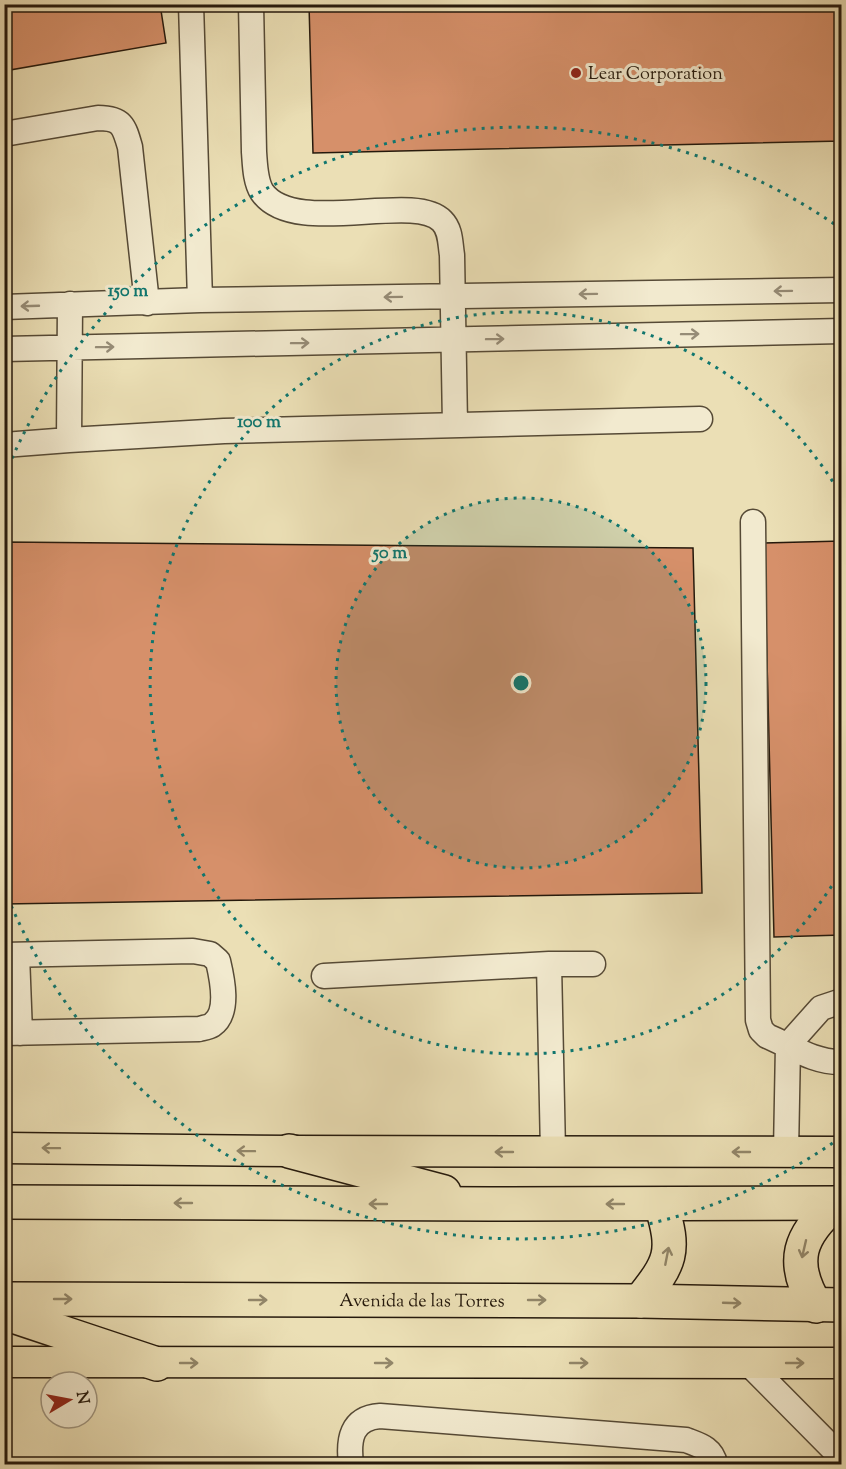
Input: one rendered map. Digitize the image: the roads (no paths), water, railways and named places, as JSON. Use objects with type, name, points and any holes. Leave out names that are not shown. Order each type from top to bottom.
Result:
[{"type":"highway","points":[[289,1151],[489,1204]]},
{"type":"highway","points":[[4,1202],[839,1203]]},
{"type":"highway","points":[[829,1305],[805,1287],[801,1274],[808,1231],[820,1217],[839,1203]]},
{"type":"highway","points":[[640,1300],[662,1273],[668,1260],[669,1236],[661,1204]]},
{"type":"highway","name":"Avenida de las Torres","points":[[4,1299],[640,1300],[829,1305]]},
{"type":"highway","points":[[4,1313],[158,1364]]},
{"type":"main road","points":[[4,1148],[842,1152]]},
{"type":"main road","points":[[4,1362],[158,1364],[842,1363]]},
{"type":"street","points":[[191,4],[200,300]]},
{"type":"street","points":[[252,4],[254,152],[256,175],[263,192],[278,205],[297,212],[415,211],[435,215],[444,222],[449,231],[453,296],[455,425]]},
{"type":"street","points":[[4,134],[98,118],[110,118],[120,122],[130,147],[147,303]]},
{"type":"street","points":[[4,307],[200,300],[842,290]]},
{"type":"street","points":[[69,440],[70,304]]},
{"type":"street","points":[[4,349],[842,331]]},
{"type":"street","points":[[4,445],[224,431],[700,419]]},
{"type":"street","points":[[753,522],[758,1020],[761,1030],[767,1036],[814,1058],[842,1062]]},
{"type":"street","points":[[193,951],[210,954],[218,961],[222,1008],[219,1018],[211,1025],[199,1029],[12,1033],[10,955],[193,951]]},
{"type":"street","points":[[324,976],[549,964],[593,964]]},
{"type":"street","points":[[549,964],[553,1152]]},
{"type":"street","points":[[786,1152],[788,1045],[821,1008],[842,1002]]},
{"type":"street","points":[[748,1363],[842,1458]]},
{"type":"street","points":[[351,1464],[349,1450],[352,1434],[360,1422],[369,1417],[380,1416],[686,1440],[701,1445],[709,1451],[715,1464]]},
{"type":"place","name":"Lear Corporation","points":[[576,73]]}]
